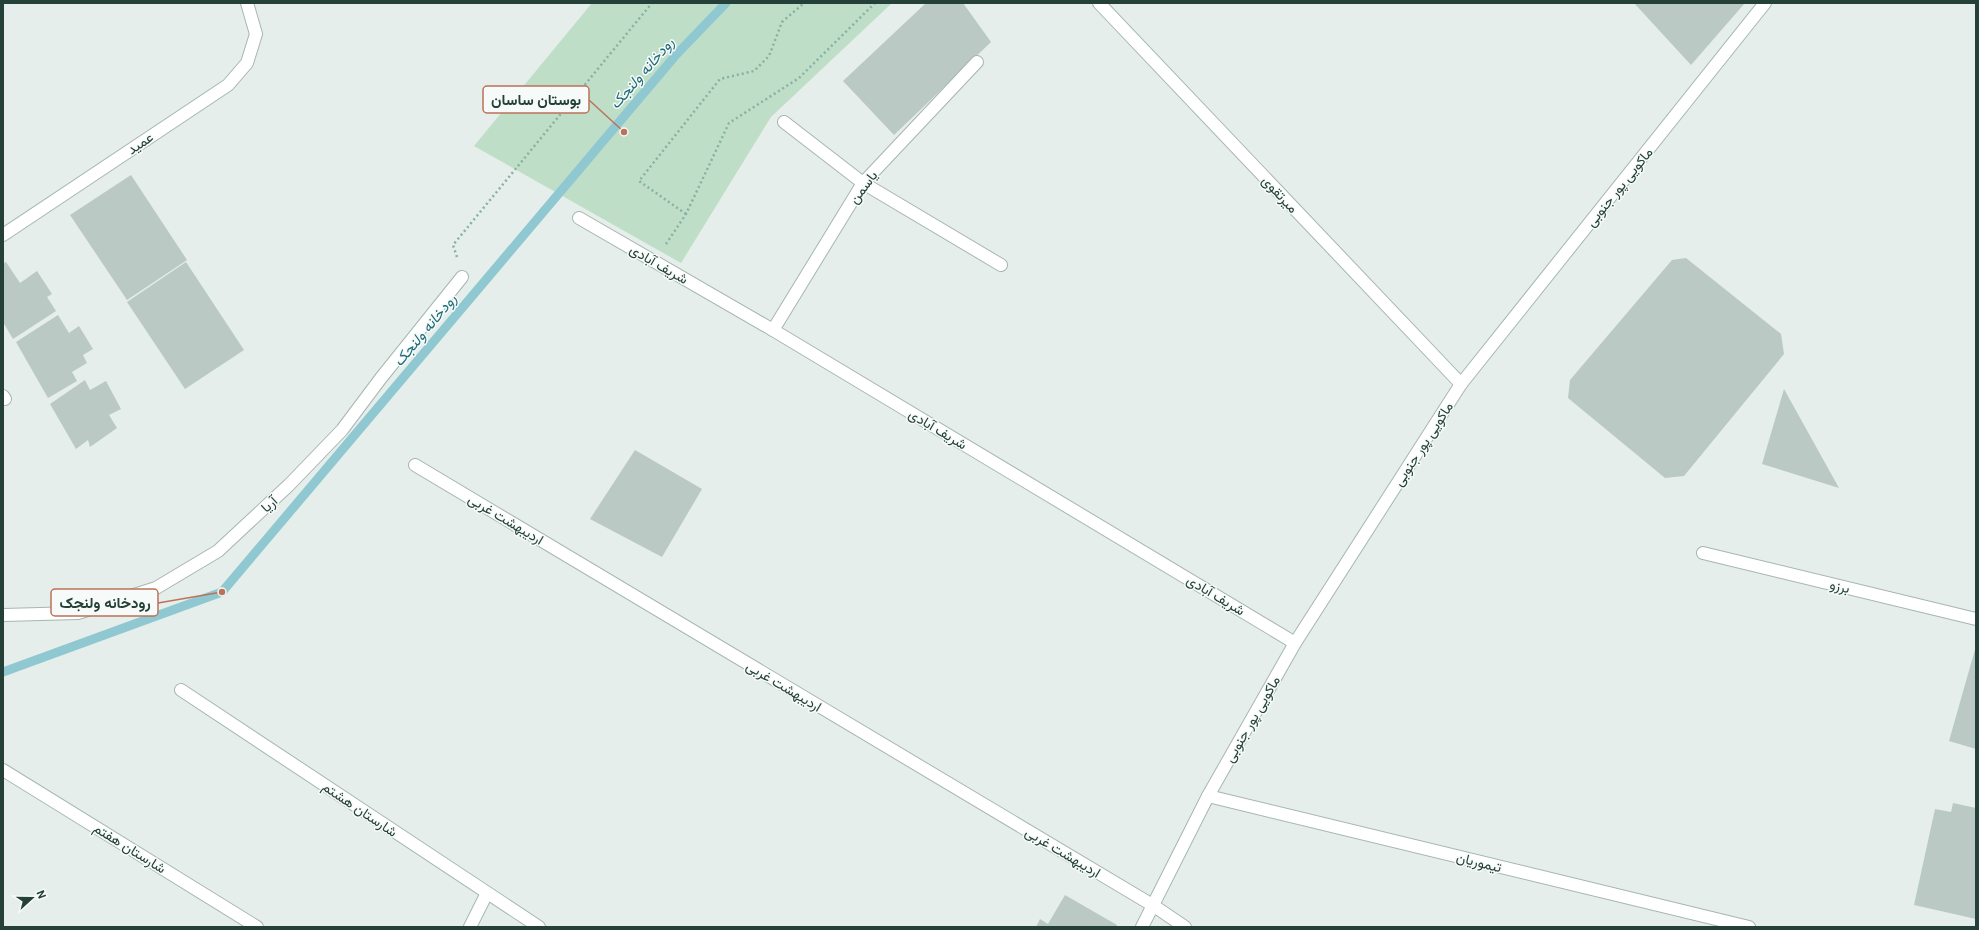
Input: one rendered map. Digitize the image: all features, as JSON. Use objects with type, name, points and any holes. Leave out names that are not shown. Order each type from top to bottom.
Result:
[{"type":"street","name":"عمید","points":[[3,235],[228,85],[247,64],[256,34],[247,3]]},
{"type":"street","name":"میرتقوی","points":[[1100,3],[1461,384]]},
{"type":"street","name":"ماکویی‌ پور جنوبی","points":[[1142,927],[1154,906],[1208,796],[1295,643],[1461,384],[1765,3]]},
{"type":"street","name":"یاسمن","points":[[774,330],[863,183],[977,62]]},
{"type":"street","points":[[784,122],[863,183],[1001,265]]},
{"type":"street","name":"شریف آبادی","points":[[579,218],[774,330],[1295,643]]},
{"type":"street","name":"آریا","points":[[3,616],[78,613],[156,588],[218,551],[289,485],[342,430],[381,378],[462,277]]},
{"type":"street","name":"اردیبهشت غربی","points":[[415,465],[1154,906],[1185,927]]},
{"type":"street","name":"برزو","points":[[1703,553],[1976,619]]},
{"type":"street","name":"شارستان هشتم","points":[[181,690],[539,927]]},
{"type":"street","name":"شارستان هفتم","points":[[3,770],[258,927]]},
{"type":"street","name":"تیموریان","points":[[1208,796],[1749,927]]},
{"type":"street","points":[[470,927],[487,893]]},
{"type":"path","points":[[462,277],[453,245],[652,3]]},
{"type":"path","points":[[686,214],[639,180],[720,79],[754,71],[769,56],[782,22],[804,3]]},
{"type":"path","points":[[655,261],[686,214],[729,123],[799,78],[876,3]]},
{"type":"green space","points":[[592,3],[892,3],[771,117],[681,263],[474,146]]},
{"type":"building","points":[[926,3],[963,3],[991,42],[894,135],[843,81]]},
{"type":"building","points":[[1634,3],[1745,3],[1691,65]]},
{"type":"building","points":[[131,175],[187,260],[127,300],[70,215]]},
{"type":"building","points":[[1686,258],[1781,334],[1784,354],[1684,476],[1665,478],[1568,398],[1570,380],[1672,260]]},
{"type":"building","points":[[6,262],[20,283],[37,271],[52,294],[47,297],[56,311],[13,339],[3,322],[3,264]]},
{"type":"building","points":[[186,262],[244,350],[185,389],[127,302]]},
{"type":"building","points":[[58,315],[69,333],[79,326],[93,349],[83,355],[87,363],[72,372],[77,381],[48,398],[16,342]]},
{"type":"building","points":[[85,380],[90,390],[106,381],[121,409],[109,415],[117,428],[90,447],[88,440],[76,449],[50,404]]},
{"type":"building","points":[[1784,389],[1839,488],[1762,464]]},
{"type":"building","points":[[635,450],[702,489],[662,557],[590,519]]},
{"type":"building","points":[[1976,646],[1976,749],[1949,741]]},
{"type":"building","points":[[1953,803],[1976,808],[1976,919],[1914,905],[1935,809],[1951,812]]},
{"type":"building","points":[[1065,895],[1117,925],[1116,927],[1036,927],[1040,919],[1048,924]]},
{"type":"waterway","name":"رودخانه ولنجک","points":[[3,672],[222,592],[675,56],[726,3]]},
{"type":"place","name":"بوستان ساسان","points":[[624,132]]},
{"type":"place","name":"رودخانه ولنجک","points":[[222,592]]}]
